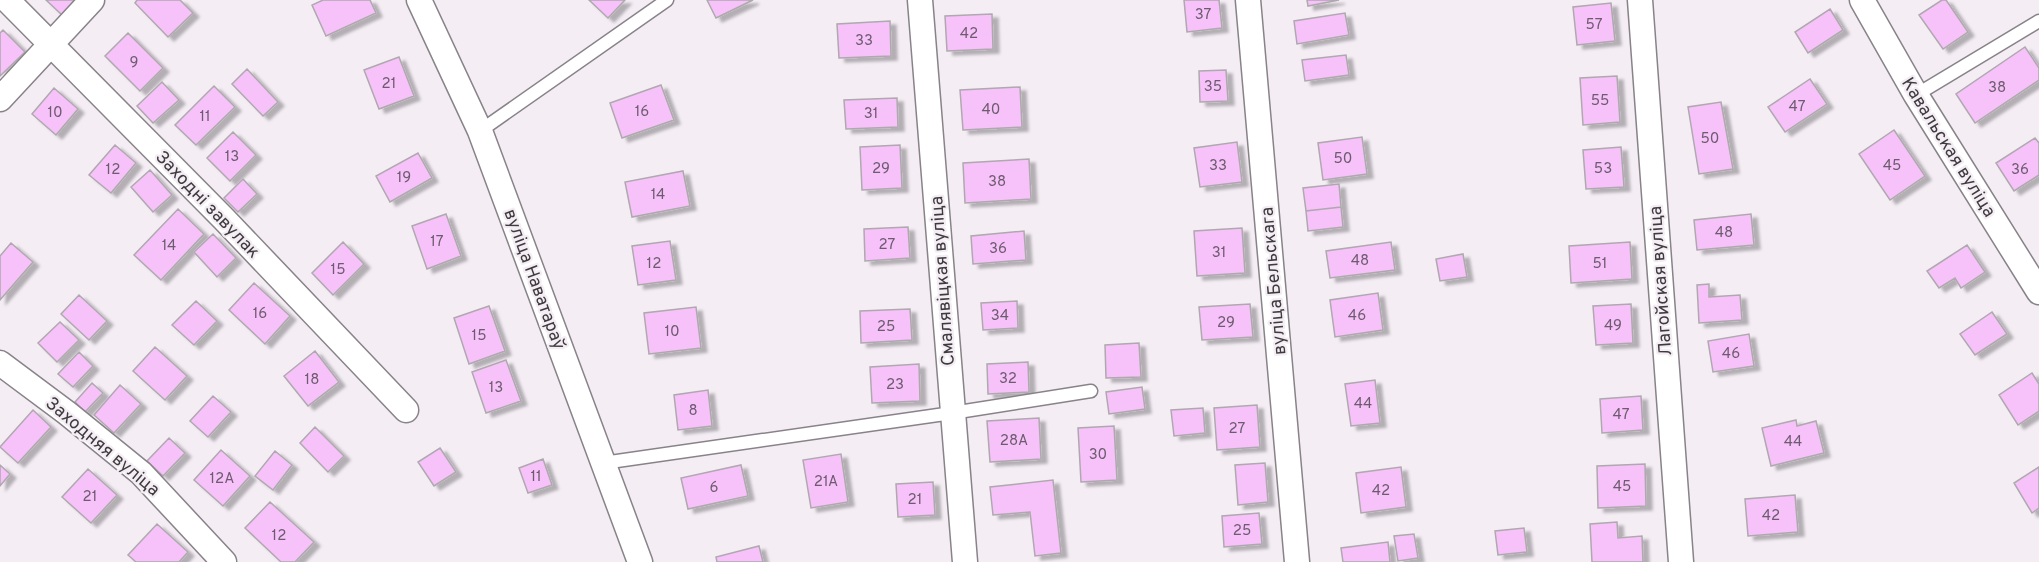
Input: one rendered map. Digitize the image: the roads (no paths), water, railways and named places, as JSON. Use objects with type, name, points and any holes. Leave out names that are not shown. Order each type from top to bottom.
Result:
[{"type":"street","name":"Заходні завулак","points":[[8,0],[224,219],[406,410]]},
{"type":"street","points":[[0,99],[92,0]]},
{"type":"street","name":"вуліца Наватараў","points":[[419,0],[480,131],[640,562]]},
{"type":"street","name":"Смалявіцкая вуліца","points":[[920,0],[965,562]]},
{"type":"street","name":"вуліца Бельскага","points":[[1248,0],[1297,562]]},
{"type":"street","name":"Лагойская вуліца","points":[[1640,0],[1681,562]]},
{"type":"street","name":"Кавальская вуліца","points":[[1862,0],[1916,95],[2039,292]]},
{"type":"street","name":"Заходняя вуліца","points":[[0,363],[141,473],[224,562]]},
{"type":"lane","points":[[480,131],[668,0]]},
{"type":"lane","points":[[1916,95],[2039,21]]},
{"type":"lane","points":[[603,463],[1090,391]]}]
